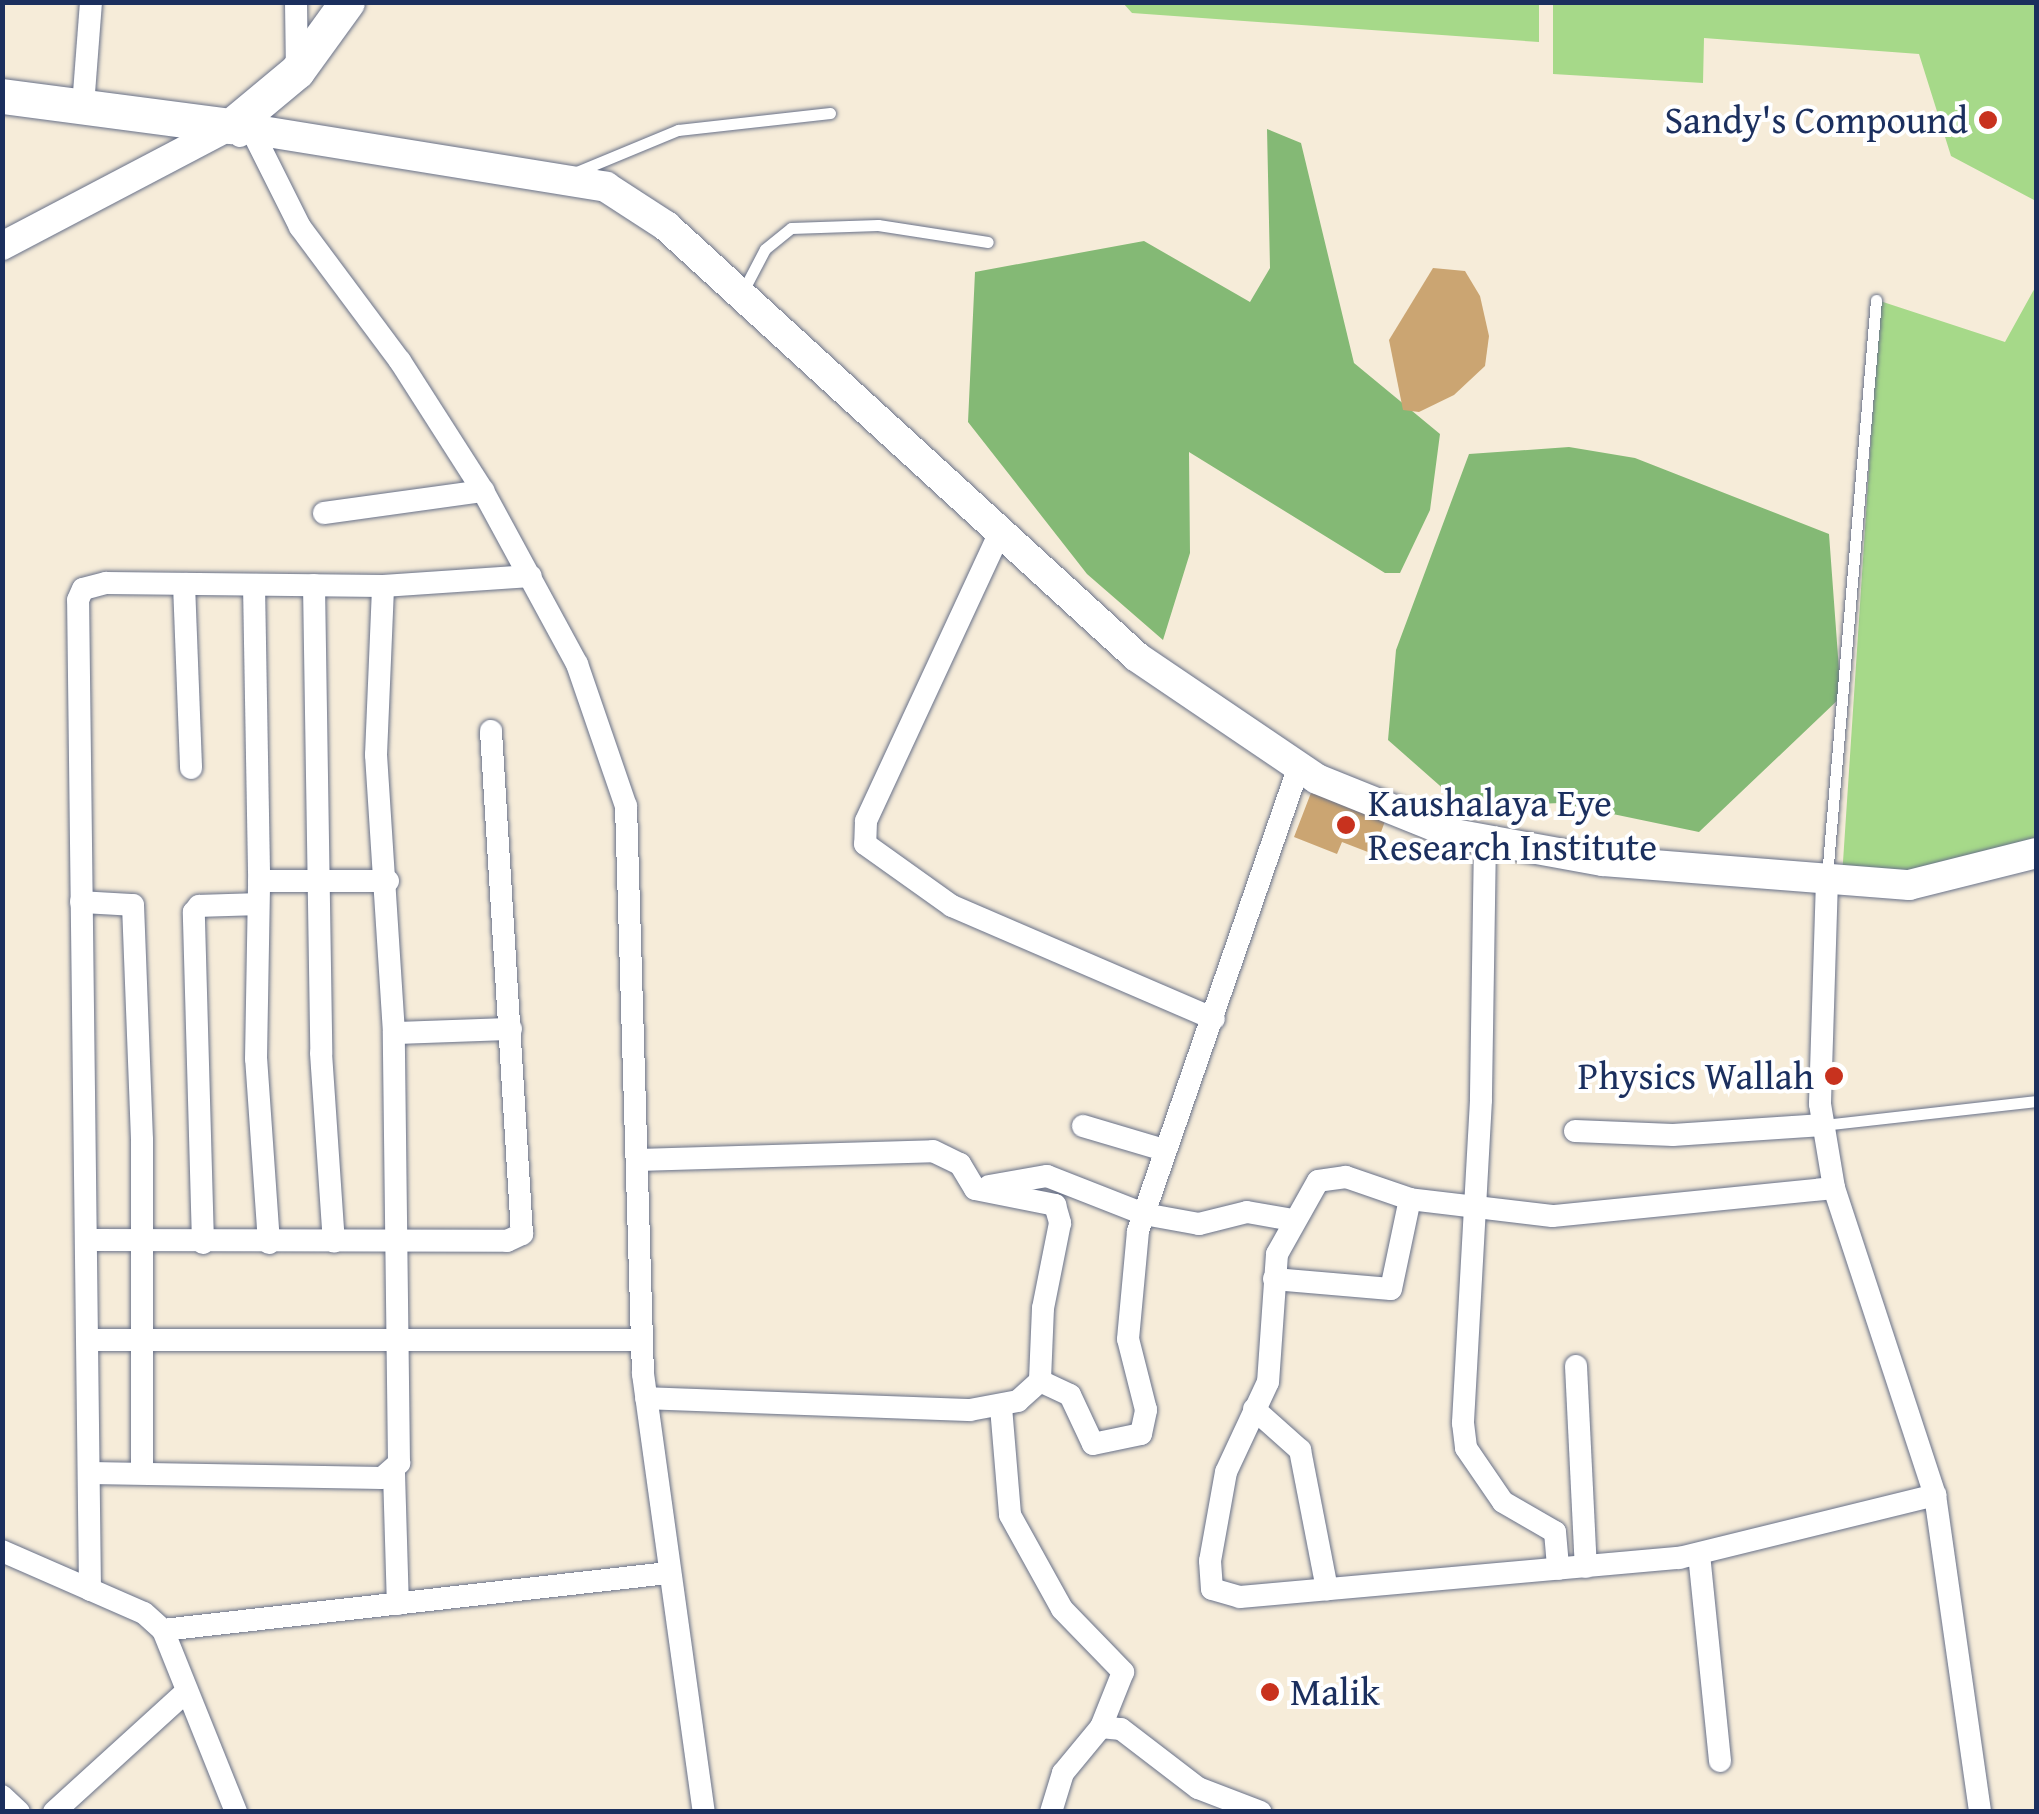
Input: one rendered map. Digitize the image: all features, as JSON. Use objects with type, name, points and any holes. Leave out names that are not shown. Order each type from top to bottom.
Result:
[{"type":"main road","points":[[241,128],[297,71],[347,2]]},
{"type":"main road","points":[[2,96],[566,176],[606,187],[666,226],[1137,657],[1299,767],[1454,834],[1603,861],[1908,885],[2036,854]]},
{"type":"street","points":[[83,106],[91,2]]},
{"type":"street","points":[[296,2],[297,71]]},
{"type":"street","points":[[2,246],[192,148],[241,128],[300,227],[400,361],[483,491],[577,664],[626,806],[646,1398],[704,1812]]},
{"type":"street","points":[[324,513],[483,491]]},
{"type":"street","points":[[1001,530],[902,735],[866,820],[865,844],[952,906],[1214,1019]]},
{"type":"street","points":[[90,1590],[89,1240],[78,600],[93,584],[383,586],[531,576]]},
{"type":"street","points":[[184,584],[191,768]]},
{"type":"street","points":[[254,585],[256,1059],[269,1243]]},
{"type":"street","points":[[314,585],[321,1053],[334,1242]]},
{"type":"street","points":[[383,586],[376,755],[388,881],[400,1239],[394,1473],[398,1604]]},
{"type":"street","points":[[89,1240],[203,1244],[400,1239],[508,1241],[522,1234],[491,731]]},
{"type":"street","points":[[1040,1381],[1070,1396],[1092,1444],[1141,1434],[1146,1410],[1128,1339],[1144,1214],[1164,1150],[1188,1102],[1299,767]]},
{"type":"street","points":[[1485,840],[1466,1448],[1503,1502],[1555,1532],[1558,1569]]},
{"type":"street","points":[[1826,880],[1818,1019],[1824,1125],[1834,1188],[1935,1495],[1980,1812]]},
{"type":"street","points":[[203,1244],[194,912],[200,906],[320,881],[388,881]]},
{"type":"street","points":[[81,902],[133,905],[142,1472]]},
{"type":"street","points":[[394,1033],[512,1029]]},
{"type":"street","points":[[1574,1131],[1659,1136],[1824,1125]]},
{"type":"street","points":[[1083,1126],[1164,1150]]},
{"type":"street","points":[[638,1160],[932,1150],[960,1164],[975,1188],[1042,1200],[1059,1213],[1042,1308],[1040,1381]]},
{"type":"street","points":[[975,1188],[1047,1176],[1144,1214],[1198,1224],[1246,1212],[1293,1220]]},
{"type":"street","points":[[1834,1188],[1581,1216],[1410,1199],[1332,1176],[1318,1181],[1293,1220],[1274,1279],[1270,1366],[1226,1472],[1210,1561],[1212,1589],[1240,1597],[1699,1554],[1935,1495]]},
{"type":"street","points":[[1274,1279],[1391,1289],[1410,1199]]},
{"type":"street","points":[[90,1340],[642,1340]]},
{"type":"street","points":[[1576,1366],[1586,1567]]},
{"type":"street","points":[[646,1398],[1001,1407],[1040,1381]]},
{"type":"street","points":[[1001,1407],[1010,1515],[1062,1609],[1122,1672],[1101,1727],[1063,1773],[1051,1812]]},
{"type":"street","points":[[1254,1409],[1300,1450],[1327,1589]]},
{"type":"street","points":[[90,1472],[394,1473]]},
{"type":"street","points":[[2,1551],[144,1614],[163,1630],[236,1812]]},
{"type":"street","points":[[1699,1554],[1720,1760]]},
{"type":"street","points":[[163,1630],[668,1573]]},
{"type":"street","points":[[54,1812],[186,1692]]},
{"type":"street","points":[[1101,1727],[1121,1729],[1198,1788],[1262,1812]]},
{"type":"street","points":[[2,1796],[19,1812]]},
{"type":"lane","points":[[566,176],[678,130],[830,112]]},
{"type":"lane","points":[[741,294],[765,249],[792,228],[878,225],[988,242]]},
{"type":"lane","points":[[1826,880],[1876,300]]},
{"type":"lane","points":[[1824,1125],[2036,1101]]},
{"type":"green space","points":[[1123,3],[1539,3],[1539,42],[1132,13]]},
{"type":"green space","name":"Sandy's Compound","points":[[1553,3],[2036,3],[2036,201],[1951,156],[1919,54],[1704,38],[1703,83],[1553,74]]},
{"type":"green space","points":[[1267,129],[1301,143],[1354,363],[1440,434],[1430,510],[1400,573],[1385,573],[1189,452],[1190,553],[1163,640],[1087,574],[968,422],[975,272],[1144,241],[1250,302],[1270,268]]},
{"type":"green space","points":[[2036,286],[2036,853],[1909,885],[1842,877],[1880,301],[2005,342]]},
{"type":"green space","points":[[1569,447],[1635,458],[1829,534],[1841,697],[1699,832],[1560,803],[1464,807],[1388,740],[1396,650],[1469,454]]},
{"type":"building","points":[[1433,268],[1465,271],[1480,296],[1489,336],[1485,366],[1454,395],[1419,412],[1403,410],[1389,340]]},
{"type":"building","points":[[1314,785],[1388,813],[1373,854],[1342,842],[1337,854],[1294,837]]},
{"type":"place","name":"Sandy's Compound","points":[[1988,120]]},
{"type":"place","name":"Kaushalaya Eye Research Institute","points":[[1346,825]]},
{"type":"place","name":"Physics Wallah","points":[[1834,1076]]},
{"type":"place","name":"Malik","points":[[1270,1692]]}]
